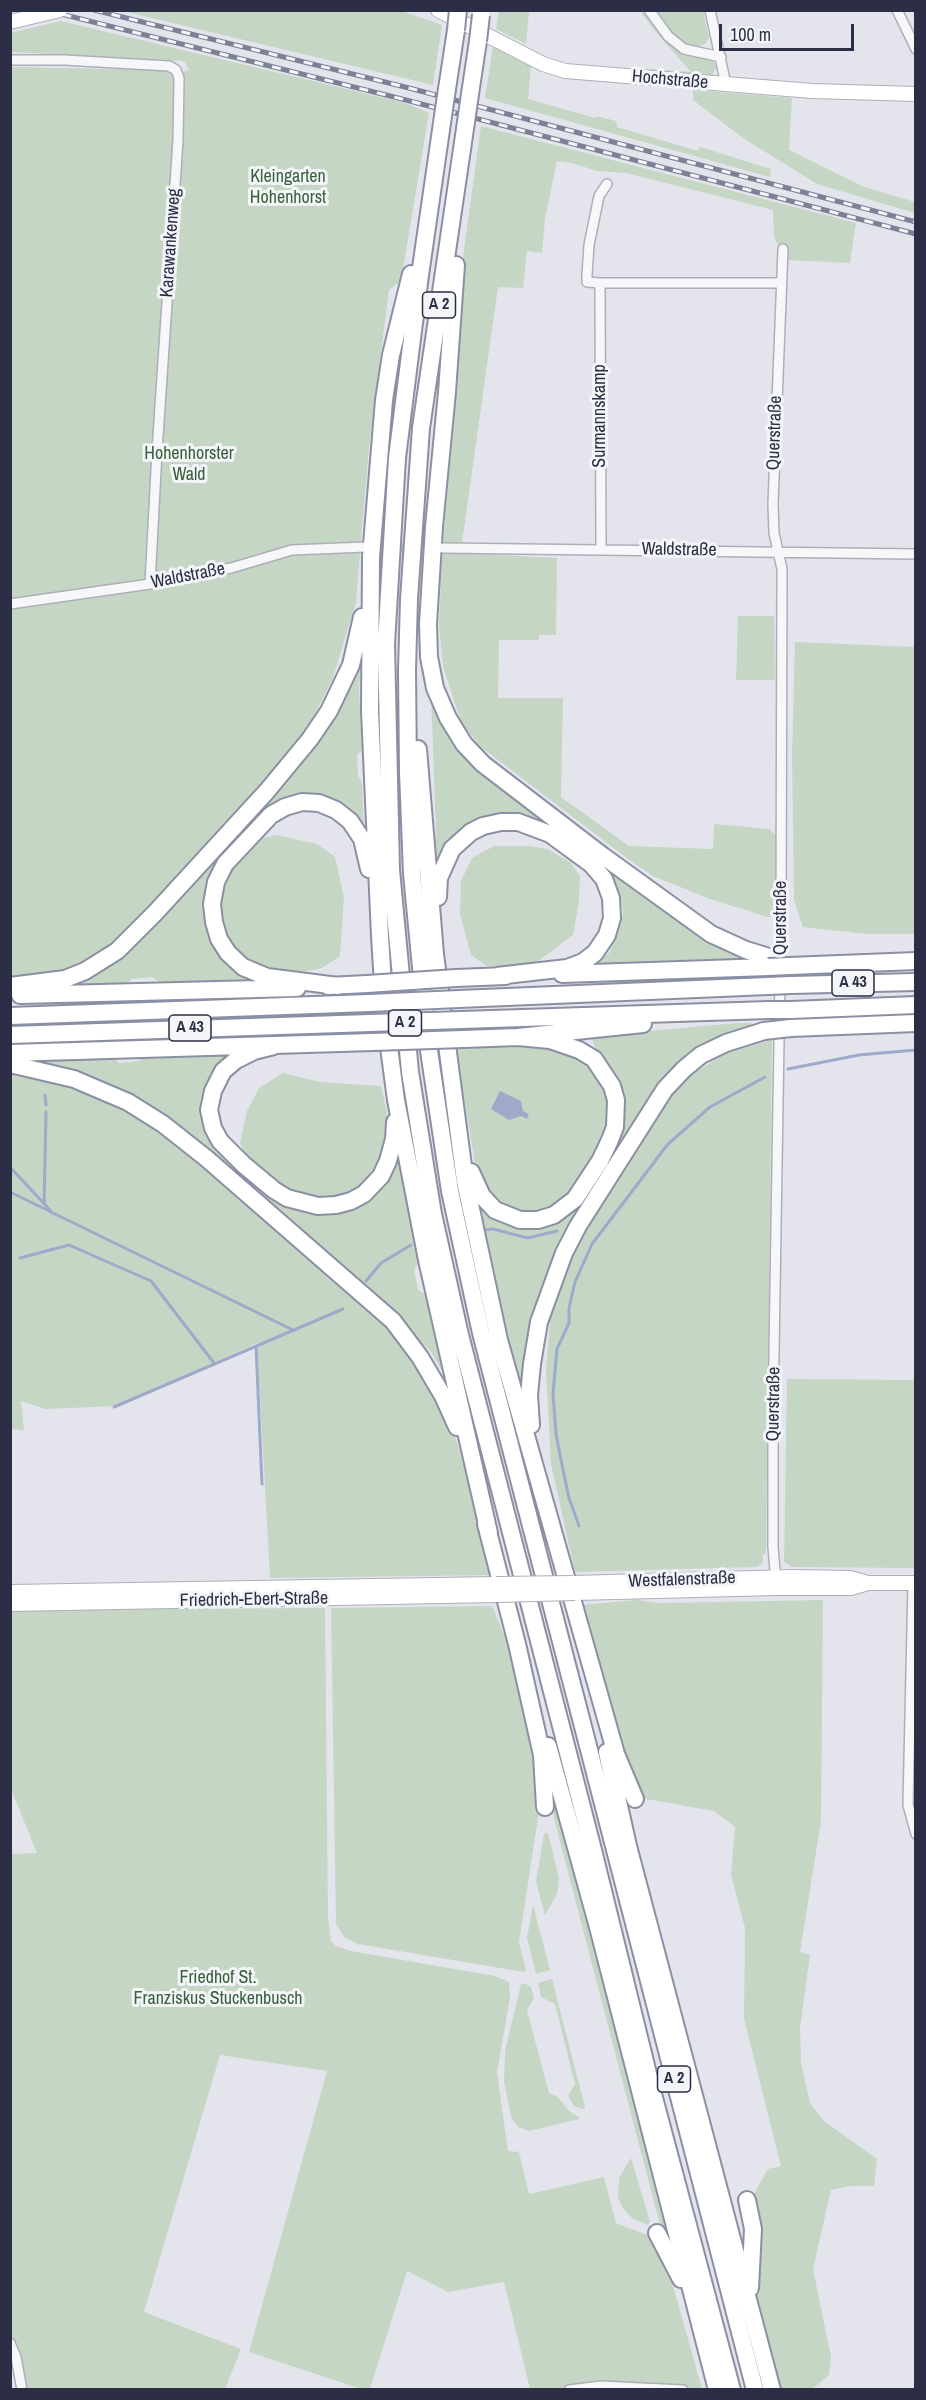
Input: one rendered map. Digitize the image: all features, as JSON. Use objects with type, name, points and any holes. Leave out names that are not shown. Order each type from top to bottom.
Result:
[{"type":"highway","name":"A 2","points":[[458,10],[397,458],[386,644],[391,870],[410,1072],[433,1214],[460,1335],[592,1846],[653,2094],[732,2390]]},
{"type":"highway","name":"A 2","points":[[481,13],[421,428],[409,599],[408,772],[418,954],[440,1124],[463,1258],[499,1406],[755,2390]]},
{"type":"highway","points":[[10,986],[65,979],[95,965],[117,951],[149,920],[267,791],[310,739],[329,711],[351,664],[359,635],[391,355],[410,275],[424,193],[434,181]]},
{"type":"highway","points":[[458,182],[463,206],[454,280],[450,357],[429,591],[429,657],[435,688],[448,718],[464,744],[483,764],[603,856],[711,934],[779,963]]},
{"type":"highway","points":[[368,552],[370,711],[385,1017],[396,1101],[427,1260],[489,1533]]},
{"type":"highway","points":[[407,670],[417,690],[419,770],[435,954],[465,1181],[499,1340],[616,1754],[635,1799]]},
{"type":"highway","points":[[338,986],[267,977],[243,967],[228,953],[219,939],[212,904],[216,882],[225,864],[271,815],[285,807],[302,802],[319,803],[336,810],[350,821],[362,838],[368,866],[372,909],[380,936]]},
{"type":"highway","points":[[435,954],[439,878],[452,849],[460,840],[483,826],[501,822],[518,822],[533,826],[550,834],[591,864],[604,879],[611,898],[612,918],[603,945],[582,962],[561,969],[496,976]]},
{"type":"highway","points":[[10,995],[253,991],[456,978],[779,963],[837,964],[915,961]]},
{"type":"highway","name":"A 43","points":[[10,1016],[915,981]]},
{"type":"highway","name":"A 43","points":[[10,1035],[915,1005]]},
{"type":"highway","points":[[10,1053],[518,1037],[666,1021],[687,1013]]},
{"type":"highway","points":[[547,1505],[530,1422],[529,1395],[539,1322],[564,1253],[606,1179],[665,1089],[701,1055],[726,1043],[764,1031],[915,1023]]},
{"type":"highway","points":[[453,1096],[472,1178],[490,1206],[510,1217],[528,1221],[554,1215],[575,1199],[600,1161],[615,1127],[616,1100],[612,1086],[594,1059],[579,1050],[549,1040],[518,1037]]},
{"type":"highway","points":[[274,1046],[254,1051],[236,1060],[223,1071],[213,1091],[210,1110],[213,1128],[220,1141],[260,1180],[287,1198],[318,1206],[336,1205],[364,1194],[381,1176],[388,1161],[394,1139],[396,1101]]},
{"type":"highway","points":[[10,1064],[74,1079],[102,1090],[146,1113],[206,1158],[393,1321],[420,1357],[443,1396],[470,1463],[517,1644],[542,1755],[545,1807]]},
{"type":"highway","points":[[583,1641],[628,1846],[772,2390]]},
{"type":"highway","points":[[517,1644],[556,1773],[598,1927],[717,2390]]},
{"type":"highway","points":[[747,2200],[753,2229],[750,2280],[756,2327]]},
{"type":"highway","points":[[657,2233],[696,2312]]},
{"type":"main road","points":[[10,22],[60,10]]},
{"type":"main road","name":"Hochstraße","points":[[438,10],[543,64],[565,71],[841,93],[915,94]]},
{"type":"main road","name":"Westfalenstraße","points":[[497,1589],[776,1583],[851,1588],[868,1583],[914,1583]]},
{"type":"main road","name":"Friedrich-Ebert-Straße","points":[[10,1593],[497,1589]]},
{"type":"main road","name":"Friedrich-Ebert-Straße","points":[[10,1604],[497,1589]]},
{"type":"street","points":[[649,10],[668,36],[684,49],[721,57]]},
{"type":"street","points":[[710,10],[726,85]]},
{"type":"street","points":[[897,10],[915,49]]},
{"type":"street","name":"Karawankenweg","points":[[10,60],[64,60],[169,66],[176,70],[179,78],[178,140],[150,584]]},
{"type":"street","points":[[608,184],[599,196],[589,245],[587,282],[781,284]]},
{"type":"street","name":"Querstraße","points":[[776,1583],[773,1547],[773,1425],[781,916],[782,569],[774,533],[773,504],[783,249]]},
{"type":"street","name":"Surmannskamp","points":[[600,283],[601,549]]},
{"type":"street","name":"Waldstraße","points":[[443,548],[915,554]]},
{"type":"street","name":"Waldstraße","points":[[10,604],[150,584],[231,568],[292,550],[368,552]]},
{"type":"street","points":[[914,1583],[912,1755],[908,1805],[915,1834]]},
{"type":"street","points":[[10,2343],[22,2390]]},
{"type":"street","points":[[569,2390],[601,2386],[683,2390]]},
{"type":"green space","points":[[499,10],[529,11],[526,44],[496,29]]},
{"type":"green space","points":[[122,11],[402,11],[442,25],[433,85]]},
{"type":"green space","points":[[640,11],[643,11],[677,49],[713,60],[716,67],[713,75],[649,71],[649,69],[691,72]]},
{"type":"green space","points":[[653,11],[703,11],[709,38],[705,44],[699,46],[686,45],[678,40]]},
{"type":"green space","name":"Hohenhorster Wald","points":[[61,21],[405,103],[429,113],[401,281],[389,290],[369,447],[356,602],[333,678],[304,736],[126,934],[86,964],[58,975],[11,981],[11,67],[164,70],[171,75],[189,70],[184,61],[11,52],[10,33]]},
{"type":"green space","points":[[493,46],[531,66],[528,99],[595,118],[596,116],[616,121],[617,127],[698,151],[700,147],[771,169],[770,177],[485,98]]},
{"type":"green space","points":[[693,90],[792,98],[789,150],[864,187],[915,202],[915,213],[817,184],[743,138],[693,100]]},
{"type":"green space","points":[[481,126],[856,223],[850,263],[786,260],[786,250],[778,245],[774,237],[773,210],[626,173],[597,171],[557,161],[545,219],[542,253],[527,251],[523,288],[498,287],[462,543],[443,542],[458,375],[465,266],[462,264]]},
{"type":"green space","points":[[442,552],[557,558],[556,635],[539,635],[539,640],[499,640],[498,698],[563,698],[561,797],[629,846],[713,849],[714,824],[769,829],[777,836],[777,917],[768,917],[710,899],[653,876],[481,747],[461,722],[443,666],[439,626]]},
{"type":"green space","points":[[738,616],[774,616],[775,680],[736,680]]},
{"type":"green space","points":[[795,642],[915,647],[915,934],[867,934],[803,927],[794,900],[792,755]]},
{"type":"green space","points":[[362,655],[359,687],[362,750],[357,755],[358,776],[362,783],[364,828],[297,795],[221,861],[217,945],[275,983],[160,983],[152,977],[132,979],[125,985],[37,990],[102,967],[271,794]]},
{"type":"green space","points":[[431,695],[445,726],[745,960],[594,966],[609,953],[623,914],[621,896],[610,873],[507,816],[437,865],[434,864],[436,830]]},
{"type":"green space","points":[[277,835],[317,844],[335,857],[344,897],[340,956],[322,968],[290,974],[270,971],[238,956],[220,927],[217,914],[227,871],[253,840]]},
{"type":"green space","points":[[494,846],[529,846],[548,849],[571,863],[580,876],[579,901],[573,935],[537,962],[518,966],[487,966],[471,955],[460,914],[461,881],[472,858]]},
{"type":"green space","points":[[751,1023],[751,1027],[706,1045],[571,1225],[546,1279],[533,1324],[524,1407],[478,1205],[552,1221],[622,1125],[624,1110],[622,1094],[599,1058],[591,1036]]},
{"type":"green space","points":[[772,1040],[766,1554],[763,1554],[763,1563],[757,1567],[575,1572],[551,1464],[546,1370],[550,1319],[560,1287],[589,1226],[666,1102],[692,1074],[730,1051]]},
{"type":"green space","points":[[531,1043],[574,1052],[598,1072],[612,1107],[604,1145],[563,1204],[528,1217],[495,1204],[476,1169],[456,1049],[478,1048],[480,1045]]},
{"type":"green space","points":[[239,1050],[206,1117],[270,1194],[337,1209],[399,1153],[419,1263],[414,1269],[418,1290],[425,1294],[445,1376],[431,1352],[380,1299],[157,1109],[101,1081],[32,1060],[111,1055],[119,1063],[139,1061],[144,1054]]},
{"type":"green space","points":[[11,1071],[94,1090],[161,1129],[391,1326],[450,1421],[493,1575],[270,1578],[257,1343],[119,1406],[45,1409],[21,1401],[24,1430],[11,1429]]},
{"type":"green space","points":[[283,1073],[320,1082],[381,1086],[389,1132],[386,1151],[367,1184],[340,1199],[294,1196],[245,1153],[240,1143],[247,1111],[259,1088]]},
{"type":"green space","points":[[787,1379],[915,1380],[915,1568],[792,1567],[784,1562]]},
{"type":"green space","points":[[636,1600],[659,1603],[823,1600],[821,1821],[800,1952],[810,1955],[800,2028],[801,2063],[810,2103],[824,2121],[877,2159],[874,2186],[850,2186],[831,2190],[813,2269],[831,2357],[829,2375],[812,2389],[780,2389],[757,2304],[754,2282],[752,2204],[755,2192],[768,2169],[781,2166],[744,2019],[745,1928],[731,1875],[735,1827],[714,1811],[641,1798],[631,1780],[581,1605]]},
{"type":"green space","points":[[492,1606],[511,1651],[534,1730],[541,1798],[519,1942],[526,1970],[524,1972],[358,1944],[345,1938],[336,1924],[331,1608]]},
{"type":"green space","name":"Friedhof St. Franziskus Stuckenbusch","points":[[325,1608],[328,1918],[331,1941],[336,1946],[351,1951],[495,1976],[509,1982],[510,1998],[497,2072],[508,2151],[519,2152],[529,2194],[604,2177],[616,2223],[647,2235],[656,2243],[667,2264],[702,2389],[530,2389],[504,2282],[448,2292],[407,2271],[370,2389],[361,2389],[249,2352],[327,2071],[220,2055],[144,2312],[241,2349],[225,2389],[17,2389],[10,2360],[10,1854],[37,1853],[11,1789],[11,1610]]},
{"type":"green space","points":[[553,1786],[672,2242],[670,2243],[661,2226],[655,2206],[556,1826],[551,1805]]},
{"type":"green space","points":[[548,1833],[559,1878],[557,1894],[545,1915],[536,1882],[544,1834]]},
{"type":"green space","points":[[533,1905],[550,1970],[536,1974],[527,1938]]},
{"type":"green space","points":[[552,1979],[584,2109],[574,2106],[568,2096],[575,2084],[555,2004],[541,1997],[538,1983]]},
{"type":"green space","points":[[521,1984],[531,1987],[534,1998],[527,2010],[549,2093],[558,2097],[570,2112],[579,2117],[579,2119],[529,2131],[518,2127],[511,2117],[504,2082],[505,2051]]},
{"type":"green space","points":[[631,2158],[650,2222],[648,2225],[632,2218],[622,2207],[618,2197],[619,2178]]},
{"type":"water","points":[[500,1091],[521,1101],[523,1111],[529,1114],[527,1119],[521,1116],[509,1120],[491,1109]]},
{"type":"waterway","points":[[788,1069],[859,1055],[916,1050]]},
{"type":"waterway","points":[[579,1526],[569,1498],[562,1465],[556,1434],[553,1394],[557,1349],[569,1323],[569,1308],[575,1282],[592,1244],[668,1144],[710,1107],[765,1077]]},
{"type":"waterway","points":[[45,1095],[46,1105]]},
{"type":"waterway","points":[[44,1204],[46,1112]]},
{"type":"waterway","points":[[10,1167],[50,1210]]},
{"type":"waterway","points":[[10,1192],[293,1330]]},
{"type":"waterway","points":[[485,1230],[493,1229],[528,1238],[557,1231]]},
{"type":"waterway","points":[[20,1258],[69,1245],[151,1281],[214,1363]]},
{"type":"waterway","points":[[366,1281],[381,1263],[411,1245]]},
{"type":"waterway","points":[[114,1407],[343,1309]]},
{"type":"waterway","points":[[256,1346],[262,1484]]},
{"type":"tunnel","points":[[370,547],[434,548]]},
{"type":"railway","points":[[45,10],[406,100],[916,234]]},
{"type":"railway","points":[[94,10],[409,88],[916,222]]},
{"type":"park label","name":"Kleingarten Hohenhorst","points":[[288,187]]}]
